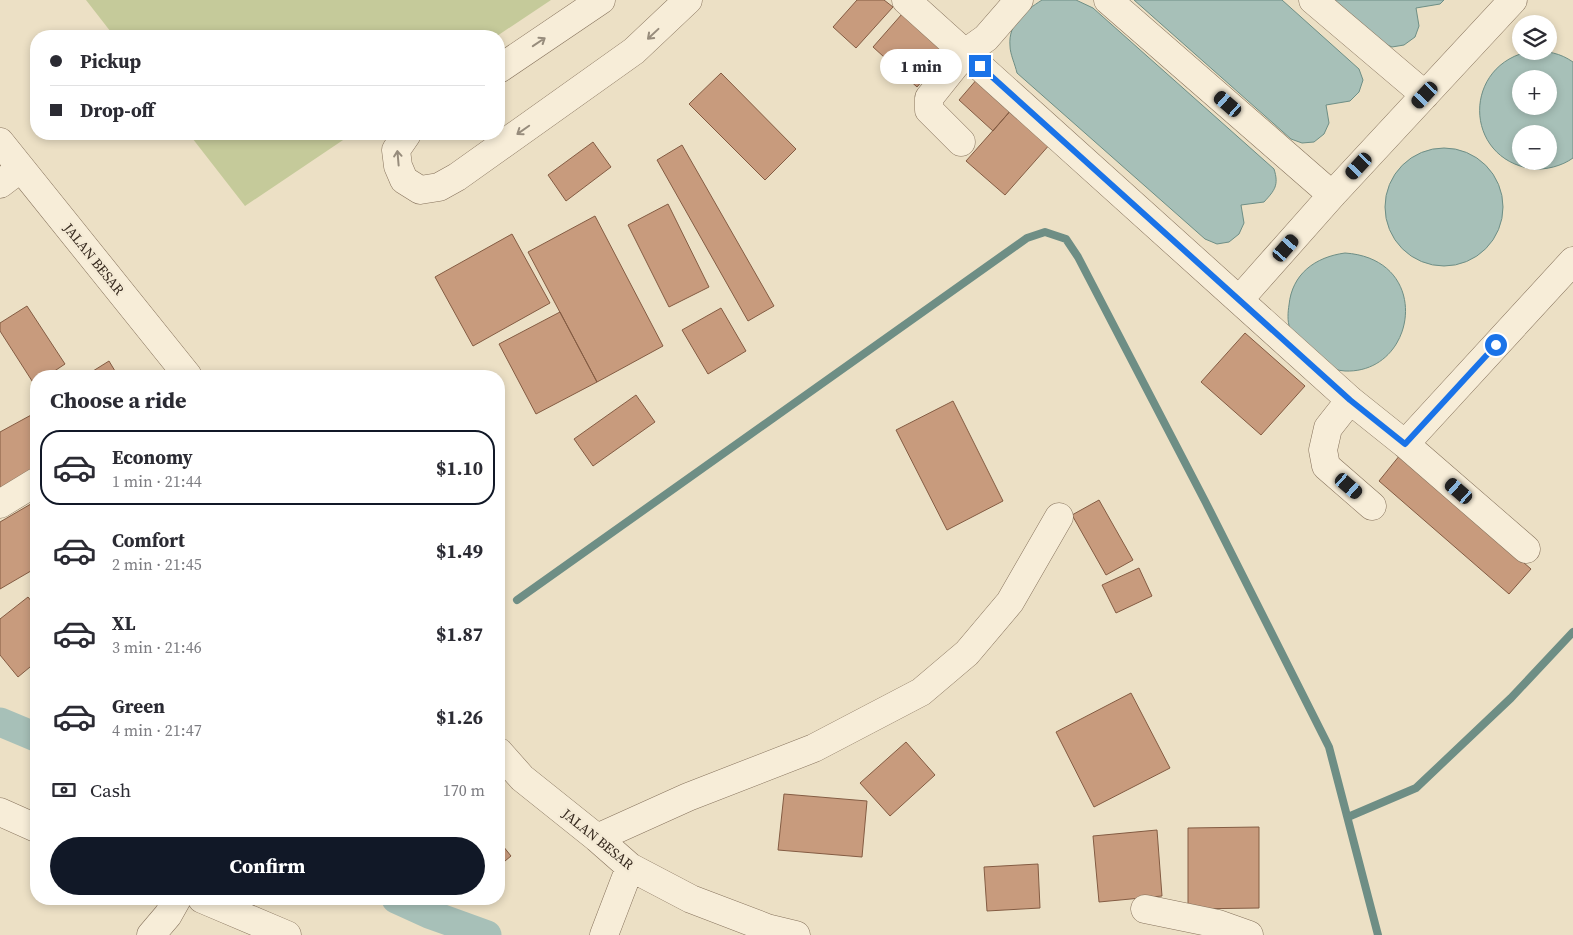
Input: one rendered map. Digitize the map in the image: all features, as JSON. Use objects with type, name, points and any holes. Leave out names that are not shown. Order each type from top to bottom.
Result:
[{"type":"street","points":[[505,65],[601,0]]},
{"type":"street","points":[[403,140],[396,150],[398,166],[404,180],[420,190],[439,188],[634,51],[688,0]]},
{"type":"street","points":[[906,0],[1350,400],[1405,444],[1526,549]]},
{"type":"street","points":[[961,142],[930,110],[929,98],[965,53],[986,38],[1019,0]]},
{"type":"street","points":[[1108,0],[1332,195]]},
{"type":"street","points":[[1313,0],[1425,95]]},
{"type":"street","points":[[1239,300],[1332,195],[1513,0]]},
{"type":"street","name":"JALAN BESAR","points":[[0,142],[11,176],[183,370]]},
{"type":"street","points":[[1405,444],[1573,261]]},
{"type":"street","points":[[1350,400],[1328,428],[1323,450],[1326,466],[1372,506]]},
{"type":"street","points":[[0,504],[30,486]]},
{"type":"street","points":[[597,838],[688,796],[814,748],[922,692],[967,652],[1010,602],[1058,517]]},
{"type":"street","name":"JALAN BESAR","points":[[505,759],[522,778],[630,867],[691,899],[767,928],[796,935]]},
{"type":"street","points":[[0,812],[30,825]]},
{"type":"street","points":[[604,935],[630,867]]},
{"type":"street","points":[[151,935],[168,915],[174,905]]},
{"type":"street","points":[[216,905],[287,935]]},
{"type":"street","points":[[1144,909],[1218,924],[1249,935]]},
{"type":"green space","points":[[86,0],[551,0],[505,31],[109,30]]},
{"type":"green space","points":[[194,140],[343,140],[245,206]]},
{"type":"water","points":[[1042,0],[1076,0],[1093,8],[1274,169],[1275,187],[1264,202],[1241,205],[1244,223],[1239,234],[1229,242],[1217,244],[1205,239],[1017,73],[1010,49],[1012,31],[1019,18]]},
{"type":"water","points":[[1134,0],[1282,0],[1359,69],[1363,80],[1359,92],[1350,101],[1326,105],[1329,123],[1324,134],[1314,142],[1302,143],[1291,139]]},
{"type":"water","points":[[1333,0],[1444,0],[1440,4],[1416,8],[1419,26],[1415,37],[1404,45],[1392,47],[1381,42]]},
{"type":"water","points":[[1557,54],[1573,62],[1573,158],[1557,166],[1557,125],[1512,125],[1512,163],[1493,148],[1483,130],[1480,111],[1483,91],[1493,73],[1512,58],[1512,60],[1557,60]]},
{"type":"water","points":[[1444,148],[1467,152],[1486,165],[1499,184],[1503,207],[1499,230],[1486,249],[1467,262],[1444,266],[1421,262],[1402,249],[1389,230],[1385,207],[1389,184],[1402,165],[1421,152]]},
{"type":"water","points":[[1345,253],[1374,260],[1393,274],[1403,294],[1405,315],[1400,337],[1388,355],[1369,367],[1345,371],[1335,369],[1324,363],[1292,331],[1289,326],[1288,316],[1291,294],[1300,276],[1324,258]]},
{"type":"building","points":[[857,0],[884,0],[893,7],[856,48],[833,27]]},
{"type":"building","points":[[902,14],[947,53],[917,87],[873,47]]},
{"type":"building","points":[[721,73],[796,149],[765,180],[689,104]]},
{"type":"building","points":[[978,78],[1012,109],[993,131],[959,100]]},
{"type":"building","points":[[1012,109],[1051,143],[1005,195],[966,161]]},
{"type":"building","points":[[593,142],[611,167],[566,201],[548,175]]},
{"type":"building","points":[[682,145],[774,306],[748,321],[657,160]]},
{"type":"building","points":[[668,204],[709,287],[669,307],[628,225]]},
{"type":"building","points":[[595,216],[663,346],[597,382],[528,252]]},
{"type":"building","points":[[512,234],[550,303],[473,346],[435,277]]},
{"type":"building","points":[[27,306],[65,364],[56,370],[30,370],[30,378],[0,331],[0,323]]},
{"type":"building","points":[[721,308],[746,351],[708,374],[682,330]]},
{"type":"building","points":[[560,312],[597,382],[536,414],[499,344]]},
{"type":"building","points":[[1245,333],[1305,386],[1261,435],[1201,382]]},
{"type":"building","points":[[109,361],[114,370],[95,370]]},
{"type":"building","points":[[636,395],[655,422],[593,466],[574,439]]},
{"type":"building","points":[[953,401],[1003,501],[947,530],[896,430]]},
{"type":"building","points":[[30,416],[30,476],[0,493],[0,432]]},
{"type":"building","points":[[1400,455],[1531,569],[1509,594],[1379,481]]},
{"type":"building","points":[[1099,500],[1133,560],[1106,575],[1072,515]]},
{"type":"building","points":[[30,504],[30,572],[0,589],[0,522]]},
{"type":"building","points":[[1139,568],[1152,596],[1116,613],[1102,585]]},
{"type":"building","points":[[28,597],[30,600],[30,667],[18,677],[0,655],[0,619]]},
{"type":"building","points":[[1131,693],[1170,768],[1094,807],[1056,732]]},
{"type":"building","points":[[906,742],[935,775],[890,816],[860,783]]},
{"type":"building","points":[[784,794],[867,801],[862,857],[778,850]]},
{"type":"building","points":[[1259,827],[1259,908],[1188,909],[1188,828]]},
{"type":"building","points":[[1157,830],[1162,896],[1099,902],[1093,836]]},
{"type":"building","points":[[505,848],[511,856],[505,861]]},
{"type":"building","points":[[1038,864],[1040,908],[987,911],[984,867]]},
{"type":"waterway","points":[[517,600],[1027,238],[1045,232],[1066,239],[1078,257],[1206,503],[1329,747],[1378,935]]},
{"type":"waterway","points":[[1348,817],[1416,788],[1511,698],[1573,632]]},
{"type":"waterway","points":[[0,722],[30,734]]},
{"type":"waterway","points":[[409,905],[487,935]]},
{"type":"route","points":[[980,66],[1350,400],[1405,444],[1496,345]]}]
